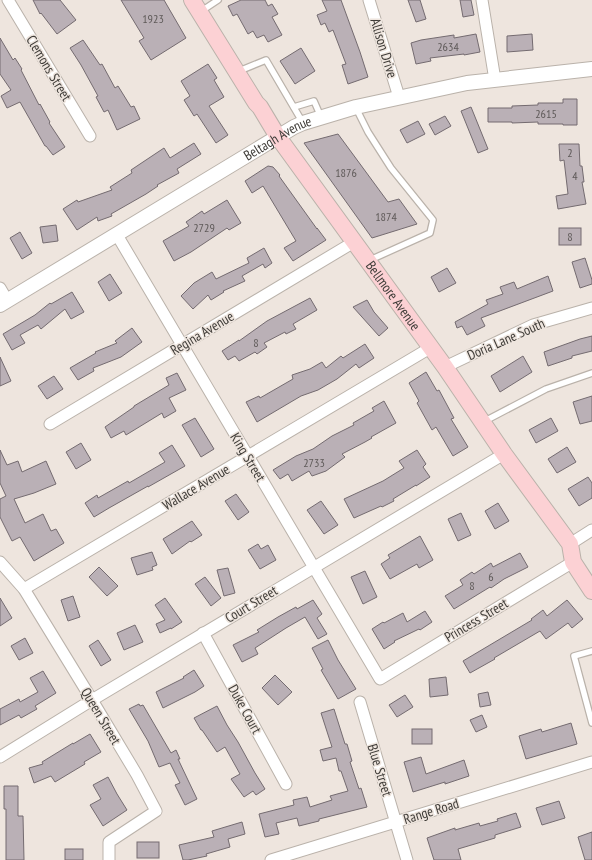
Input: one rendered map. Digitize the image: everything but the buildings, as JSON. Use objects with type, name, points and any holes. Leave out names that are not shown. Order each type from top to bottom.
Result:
[{"type":"main road","name":"Bellmore Avenue","points":[[196,6],[278,137],[445,367],[504,454],[570,544],[573,562],[592,591]]},
{"type":"street","name":"Clemons Street","points":[[8,0],[90,136]]},
{"type":"street","name":"Allison Drive","points":[[369,0],[399,97]]},
{"type":"street","points":[[482,0],[495,80]]},
{"type":"street","name":"Beltagh Avenue","points":[[4,303],[303,123],[356,107],[467,83],[592,69]]},
{"type":"street","name":"King Street","points":[[117,235],[380,679]]},
{"type":"street","name":"Regina Avenue","points":[[50,424],[354,242]]},
{"type":"street","points":[[0,288],[4,303]]},
{"type":"street","name":"Doria Lane South","points":[[445,367],[533,325],[592,308]]},
{"type":"street","name":"Wallace Avenue","points":[[24,589],[430,348]]},
{"type":"street","name":"Court Street","points":[[0,757],[92,700],[504,454]]},
{"type":"street","points":[[570,544],[592,530]]},
{"type":"street","name":"Queen Street","points":[[0,562],[24,589],[137,775],[156,811],[109,842],[109,860]]},
{"type":"street","name":"Princess Street","points":[[380,679],[573,562]]},
{"type":"street","name":"Duke Court","points":[[203,634],[286,784]]},
{"type":"street","name":"Blue Street","points":[[360,702],[407,860]]},
{"type":"street","name":"Range Road","points":[[271,860],[592,762]]},
{"type":"lane","points":[[196,6],[218,0]]},
{"type":"lane","points":[[236,71],[266,60],[303,123]]},
{"type":"lane","points":[[294,107],[314,100],[321,117]]},
{"type":"lane","points":[[356,107],[368,132],[391,168],[433,220],[430,233],[368,261]]},
{"type":"lane","points":[[483,423],[546,389],[592,373]]},
{"type":"lane","points":[[592,650],[574,656],[592,723]]}]
